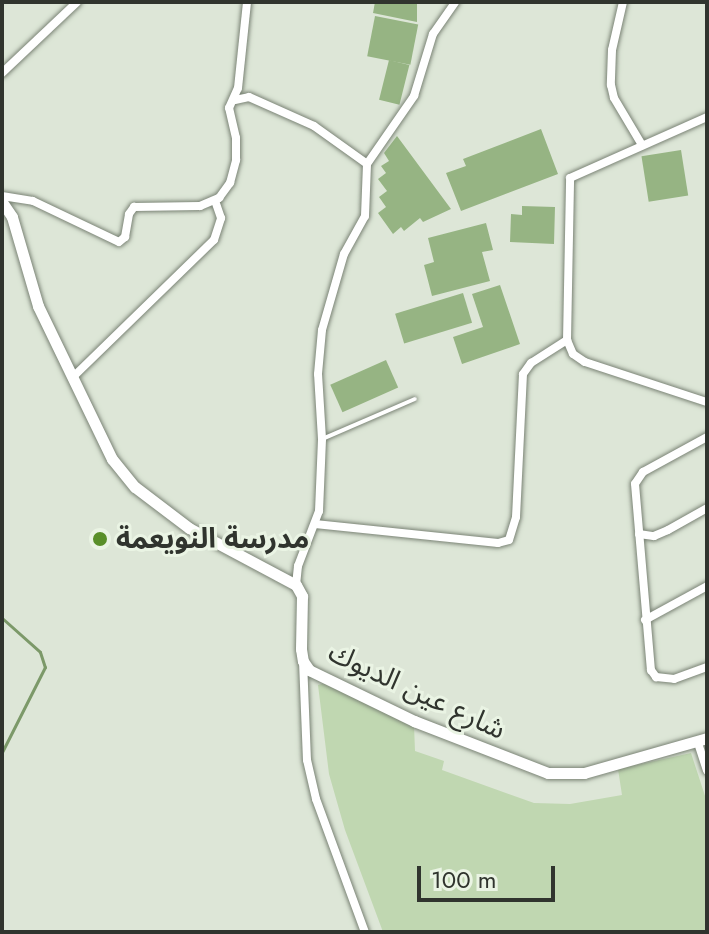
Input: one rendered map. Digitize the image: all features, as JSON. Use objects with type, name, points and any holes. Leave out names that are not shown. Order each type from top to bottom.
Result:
[{"type":"street","points":[[2,73],[77,2]]},
{"type":"street","points":[[2,199],[33,201],[119,242],[125,237],[129,214],[134,207],[200,206],[215,201],[230,183],[236,160],[236,138],[229,115],[235,100],[247,2]]},
{"type":"street","points":[[2,199],[12,217],[38,306],[105,449],[135,487],[189,528],[296,585],[298,566],[315,524],[321,494],[318,374],[322,330],[344,254],[365,216],[367,164],[414,96],[433,34],[455,2]]},
{"type":"street","points":[[623,2],[612,50],[611,85],[614,98],[642,145]]},
{"type":"street","points":[[235,100],[249,97],[314,126],[367,164]]},
{"type":"street","points":[[707,117],[573,174],[568,185],[567,340],[573,354],[585,362],[707,402]]},
{"type":"street","points":[[72,378],[214,240],[221,218],[215,201]]},
{"type":"street","points":[[315,524],[434,538],[498,543],[509,540],[516,517],[523,374],[531,363],[567,340]]},
{"type":"street","points":[[707,437],[654,464],[637,478],[649,663],[656,677],[674,679],[707,667]]},
{"type":"street","points":[[639,534],[654,536],[707,508]]},
{"type":"street","name":"شارع عين الديوك","points":[[296,585],[302,596],[303,661],[318,675],[390,710],[548,773],[584,773],[702,740]]},
{"type":"street","points":[[645,620],[707,586]]},
{"type":"street","points":[[303,661],[301,690],[310,773],[316,799],[365,932]]},
{"type":"street","points":[[702,740],[707,771]]},
{"type":"lane","points":[[322,439],[415,399]]},
{"type":"green space","points":[[325,683],[414,725],[415,751],[444,761],[442,770],[534,803],[570,804],[622,795],[618,769],[691,753],[707,802],[707,932],[383,932],[345,830],[329,774],[318,685]]},
{"type":"building","points":[[375,2],[417,2],[417,22],[373,13]]},
{"type":"building","points":[[375,16],[418,24],[410,65],[367,56]]},
{"type":"building","points":[[389,60],[409,65],[399,105],[379,100]]},
{"type":"building","points":[[541,129],[558,174],[461,211],[446,173],[466,166],[463,159]]},
{"type":"building","points":[[397,136],[451,209],[423,222],[420,218],[404,231],[401,227],[393,234],[378,213],[386,207],[379,197],[387,191],[378,179],[386,173],[381,166],[389,161],[384,153]]},
{"type":"building","points":[[681,150],[688,195],[649,202],[641,156]]},
{"type":"building","points":[[522,206],[555,207],[554,244],[510,242],[511,214],[522,215]]},
{"type":"building","points":[[486,223],[493,250],[482,252],[490,281],[432,296],[424,265],[434,262],[428,238]]},
{"type":"building","points":[[500,285],[520,344],[462,364],[453,337],[483,327],[472,294]]},
{"type":"building","points":[[463,293],[472,323],[404,343],[395,314]]},
{"type":"building","points":[[386,360],[398,387],[342,412],[330,385]]},
{"type":"waterway","points":[[2,618],[40,652],[45,667],[2,752]]},
{"type":"place","name":"مدرسة النويعمة","points":[[100,539]]}]
